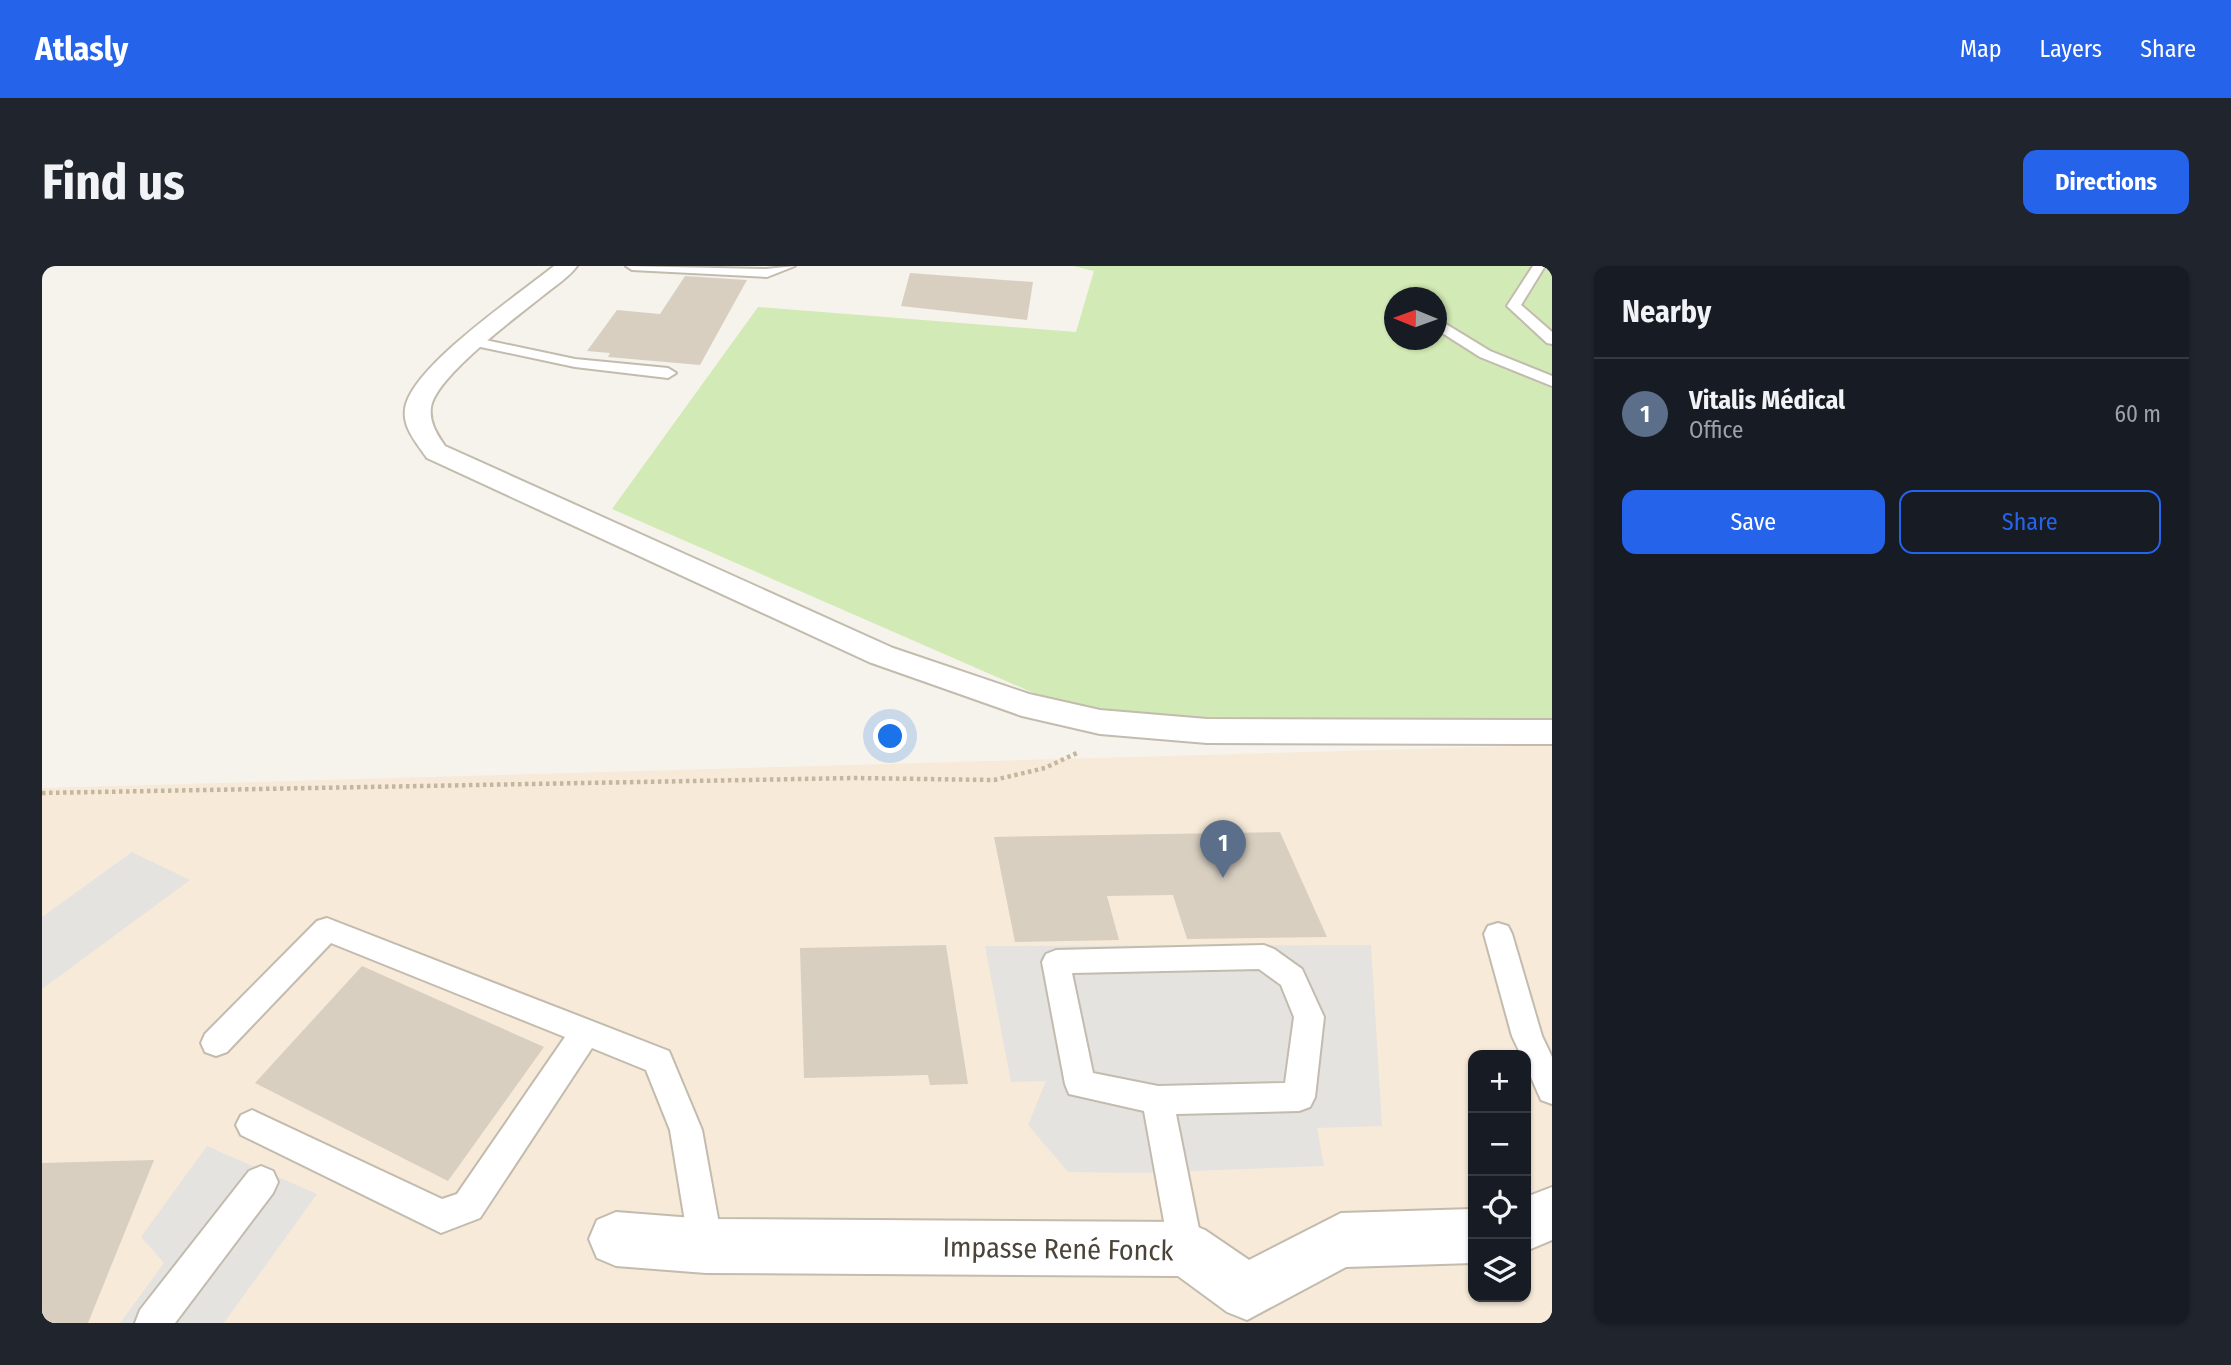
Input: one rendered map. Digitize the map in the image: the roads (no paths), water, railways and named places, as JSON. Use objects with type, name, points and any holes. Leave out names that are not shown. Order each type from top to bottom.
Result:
[{"type":"street","points":[[567,266],[449,365],[419,401],[418,428],[436,452],[881,655],[1022,704],[1100,722],[1207,732],[1552,732]]},
{"type":"street","points":[[1531,1222],[1552,1213]]},
{"type":"street","name":"Impasse René Fonck","points":[[616,1239],[706,1246],[1186,1249],[1248,1308],[1341,1240],[1468,1236]]},
{"type":"lane","points":[[632,266],[767,273],[789,266]]},
{"type":"lane","points":[[1539,266],[1514,306],[1552,340]]},
{"type":"lane","points":[[1447,329],[1485,354],[1552,381]]},
{"type":"lane","points":[[476,342],[575,363],[668,373]]},
{"type":"lane","points":[[216,1043],[327,929],[658,1061],[686,1130],[706,1246]]},
{"type":"lane","points":[[1498,934],[1527,1036],[1552,1090]]},
{"type":"lane","points":[[1264,957],[1292,977],[1309,1017],[1299,1097],[1158,1100],[1080,1084],[1056,962],[1264,957]]},
{"type":"lane","points":[[252,1125],[441,1216],[468,1206],[585,1033]]},
{"type":"lane","points":[[1158,1100],[1186,1249]]},
{"type":"lane","points":[[153,1323],[261,1182]]},
{"type":"place","name":"Vitalis Médical","points":[[1223,878]]}]
